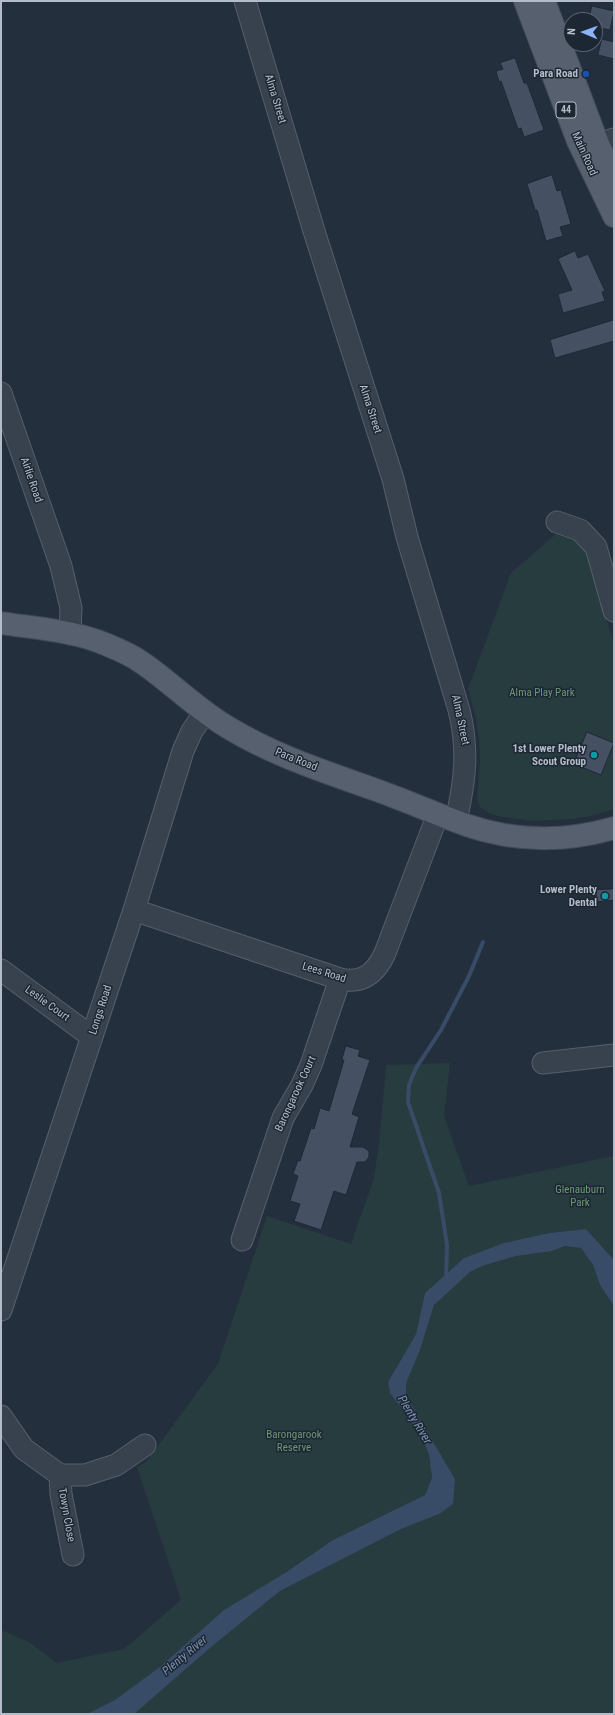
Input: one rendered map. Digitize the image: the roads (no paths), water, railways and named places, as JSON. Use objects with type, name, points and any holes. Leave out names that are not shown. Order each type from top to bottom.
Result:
[{"type":"main road","name":"Main Road","points":[[525,1],[578,141],[614,216]]},
{"type":"main road","name":"Main Road","points":[[544,1],[606,141],[614,177]]},
{"type":"main road","name":"Para Road","points":[[1,622],[78,636],[103,643],[140,661],[205,712],[228,728],[277,753],[447,817],[510,836],[543,839],[576,836],[614,828]]},
{"type":"street","name":"Alma Street","points":[[245,1],[314,231],[393,479],[407,537],[459,710],[464,735],[466,767],[464,784],[447,817]]},
{"type":"street","name":"Airlie Road","points":[[1,393],[61,566],[78,636]]},
{"type":"street","points":[[557,522],[580,530],[596,547],[614,611]]},
{"type":"street","name":"Longs Road","points":[[1,1310],[134,910],[183,751],[192,731],[205,712]]},
{"type":"street","name":"Lees Road","points":[[134,910],[340,979],[350,981],[361,979],[375,970],[381,962],[447,817]]},
{"type":"street","name":"Leslie Court","points":[[1,970],[92,1037]]},
{"type":"street","name":"Barongarook Court","points":[[249,1236],[283,1118],[312,1065],[340,979]]},
{"type":"street","points":[[543,1063],[614,1056]]},
{"type":"street","points":[[1,1416],[24,1449],[60,1475],[85,1474],[116,1465],[145,1446]]},
{"type":"street","name":"Towyn Close","points":[[60,1475],[60,1494],[73,1555]]},
{"type":"water","name":"Plenty River","points":[[586,1229],[614,1260],[614,1306],[600,1285],[593,1265],[581,1248],[565,1246],[552,1251],[516,1256],[482,1266],[470,1272],[434,1305],[420,1350],[406,1383],[406,1396],[455,1479],[453,1504],[439,1514],[401,1529],[280,1591],[211,1647],[134,1714],[87,1714],[115,1700],[160,1667],[224,1610],[285,1573],[333,1540],[425,1495],[432,1478],[429,1455],[422,1436],[390,1393],[388,1382],[416,1334],[425,1293],[464,1258],[504,1243],[549,1233]]},
{"type":"waterway","points":[[446,1279],[447,1245],[439,1193],[408,1102],[409,1085],[416,1068],[441,1030],[469,976],[483,942]]},
{"type":"place","name":"Para Road","points":[[586,74]]},
{"type":"place","name":"1st Lower Plenty Scout Group","points":[[594,755]]},
{"type":"place","name":"Lower Plenty Dental","points":[[605,896]]},
{"type":"park label","name":"Alma Play Park","points":[[542,693]]},
{"type":"park label","name":"Glenauburn Park","points":[[580,1196]]},
{"type":"park label","name":"Barongarook Reserve","points":[[294,1441]]}]
